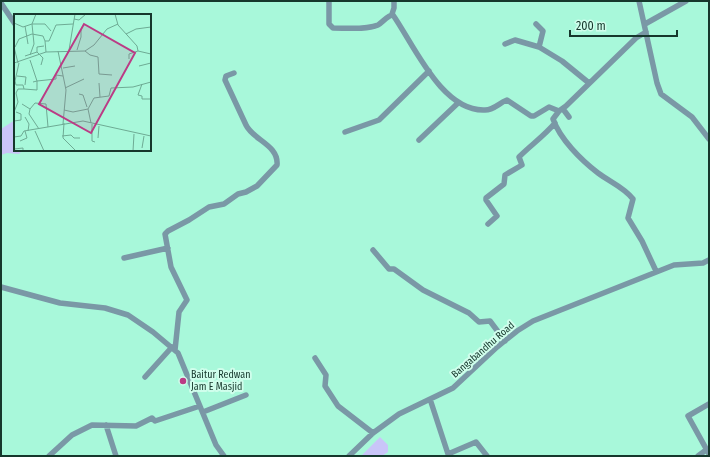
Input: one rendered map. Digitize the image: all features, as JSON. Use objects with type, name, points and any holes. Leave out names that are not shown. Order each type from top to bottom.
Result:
[{"type":"street","points":[[329,1],[329,24],[333,28],[372,26],[382,22],[392,14],[394,1]]},
{"type":"street","points":[[639,1],[657,83],[661,94],[692,117],[709,139]]},
{"type":"street","points":[[645,24],[686,1]]},
{"type":"street","points":[[1,3],[14,22]]},
{"type":"street","points":[[392,14],[398,21],[418,56],[436,81],[458,103],[472,109],[484,110],[492,109],[507,100],[530,116],[534,116],[549,107],[561,110],[569,117]]},
{"type":"street","points":[[536,24],[543,31],[539,47]]},
{"type":"street","points":[[488,224],[498,216],[486,198],[504,184],[505,175],[522,165],[519,157],[532,143],[546,134],[554,123],[553,119],[561,110],[636,38],[646,32]]},
{"type":"street","points":[[505,44],[515,40],[539,47],[562,61],[589,83]]},
{"type":"street","points":[[345,132],[379,120],[429,71]]},
{"type":"street","points":[[145,377],[173,348],[179,312],[187,300],[171,267],[166,234],[168,230],[189,220],[209,207],[224,204],[238,194],[246,192],[257,186],[277,165],[278,160],[270,148],[248,130],[225,80],[226,76],[234,73]]},
{"type":"street","points":[[419,140],[458,103]]},
{"type":"street","points":[[554,123],[583,160],[598,173],[629,194],[633,199],[628,218],[656,271]]},
{"type":"street","points":[[124,258],[168,248]]},
{"type":"street","points":[[373,250],[389,269],[394,268],[422,290],[469,313],[479,322],[490,321],[505,341]]},
{"type":"street","name":"Bangabandhu Road","points":[[349,456],[373,433],[399,414],[453,388],[505,341],[533,321],[604,294],[619,286],[656,271],[674,265],[703,263],[709,260]]},
{"type":"street","points":[[1,287],[60,303],[105,308],[128,315],[173,348],[178,353],[216,445],[224,456]]},
{"type":"street","points":[[315,358],[326,375],[326,386],[338,406],[373,433]]},
{"type":"street","points":[[203,412],[246,396]]},
{"type":"street","points":[[430,399],[448,454],[476,442],[487,456]]},
{"type":"street","points":[[698,456],[708,452],[688,415],[709,404]]},
{"type":"street","points":[[49,456],[72,435],[92,425],[138,426],[152,418],[155,421],[200,406]]},
{"type":"street","points":[[106,425],[116,456]]},
{"type":"shaded area","points":[[14,121],[14,151],[22,151],[19,154],[7,153],[1,155],[1,129]]},
{"type":"shaded area","points":[[380,437],[388,445],[388,452],[382,456],[361,456]]},
{"type":"place","name":"Baitur Redwan Jam E Masjid","points":[[183,381]]}]
